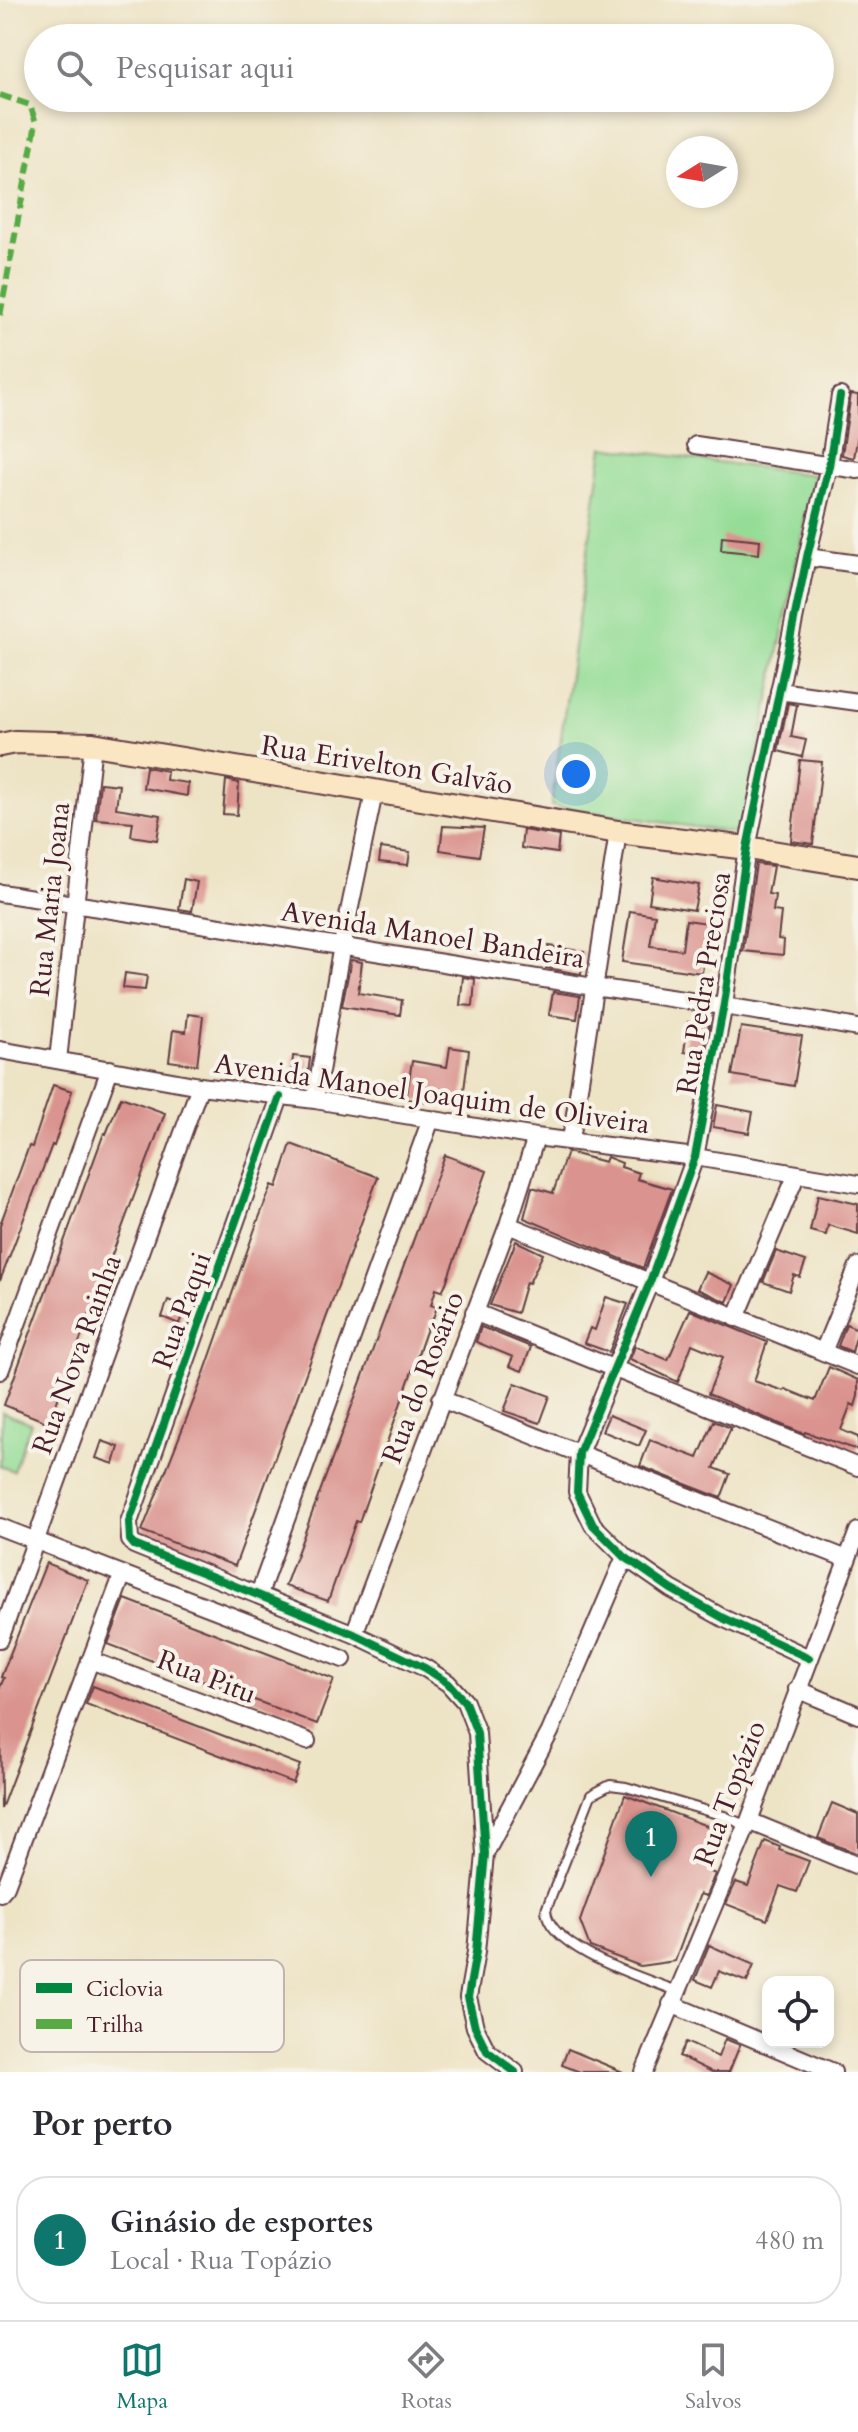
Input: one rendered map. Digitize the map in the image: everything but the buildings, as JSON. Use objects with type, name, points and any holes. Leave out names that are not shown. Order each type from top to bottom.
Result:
[{"type":"main road","name":"Rua Erivelton Galvão","points":[[0,745],[15,742],[93,744],[618,832],[858,866]]},
{"type":"street","name":"Rua Pedra Preciosa","points":[[625,1557],[593,1525],[577,1492],[579,1453],[650,1282],[695,1157],[724,1004],[747,848],[807,557],[829,466],[840,396]]},
{"type":"street","points":[[696,445],[858,470]]},
{"type":"street","points":[[807,557],[858,564]]},
{"type":"street","points":[[779,691],[858,702]]},
{"type":"street","name":"Rua Maria Joana","points":[[58,1060],[93,744]]},
{"type":"street","points":[[315,1100],[342,945],[374,793]]},
{"type":"street","points":[[571,1140],[618,832]]},
{"type":"street","name":"Avenida Manoel Bandeira","points":[[0,893],[595,987],[724,1004],[858,1028]]},
{"type":"street","name":"Avenida Manoel Joaquim de Oliveira","points":[[0,1050],[200,1086],[315,1100],[536,1137],[695,1157],[858,1184]]},
{"type":"street","points":[[0,1371],[110,1069]]},
{"type":"street","name":"Rua Nova Rainha","points":[[0,1639],[200,1086]]},
{"type":"street","name":"Rua Paqui","points":[[259,1594],[134,1545],[130,1540],[129,1522],[280,1097]]},
{"type":"street","points":[[431,1119],[259,1594],[425,1668],[448,1683],[465,1702],[477,1733],[485,1854],[476,1952],[468,1997],[475,2027],[487,2051],[515,2072]]},
{"type":"street","name":"Rua do Rosário","points":[[354,1634],[508,1225],[536,1137]]},
{"type":"street","points":[[736,1318],[796,1176]]},
{"type":"street","points":[[508,1225],[858,1366]]},
{"type":"street","points":[[823,1352],[858,1266]]},
{"type":"street","points":[[474,1312],[858,1467]]},
{"type":"street","points":[[441,1399],[847,1559]]},
{"type":"street","points":[[0,1527],[343,1659]]},
{"type":"street","name":"Rua Topázio","points":[[644,2072],[748,1824],[858,1531]]},
{"type":"street","points":[[485,1854],[550,1732],[625,1557],[671,1589],[725,1619],[809,1658]]},
{"type":"street","points":[[0,1893],[6,1886],[122,1576]]},
{"type":"street","name":"Rua Pitu","points":[[90,1660],[307,1741]]},
{"type":"street","points":[[797,1689],[858,1715]]},
{"type":"street","points":[[748,1824],[858,1866]]},
{"type":"street","points":[[674,1998],[833,2072]]},
{"type":"lane","points":[[674,1998],[573,1946],[546,1919],[546,1910],[591,1795],[610,1785],[626,1787],[748,1824]]},
{"type":"green space","points":[[603,447],[814,475],[742,834],[551,806]]},
{"type":"green space","points":[[2,1412],[31,1423],[13,1471],[0,1466]]},
{"type":"marked path","points":[[0,95],[24,103]]},
{"type":"marked path","points":[[0,316],[36,123],[32,112]]},
{"type":"cycle path","points":[[809,1658],[725,1619],[671,1589],[625,1557],[593,1525],[577,1492],[579,1453],[650,1282],[695,1157],[724,1004],[747,848],[807,557],[829,466],[840,396]]},
{"type":"cycle path","points":[[280,1097],[129,1522],[130,1540],[134,1545],[354,1634],[425,1668],[448,1683],[465,1702],[477,1733],[485,1854],[476,1952],[468,1997],[475,2027],[487,2051],[515,2072]]},
{"type":"place","name":"Ginásio de esportes","points":[[651,1877]]}]
